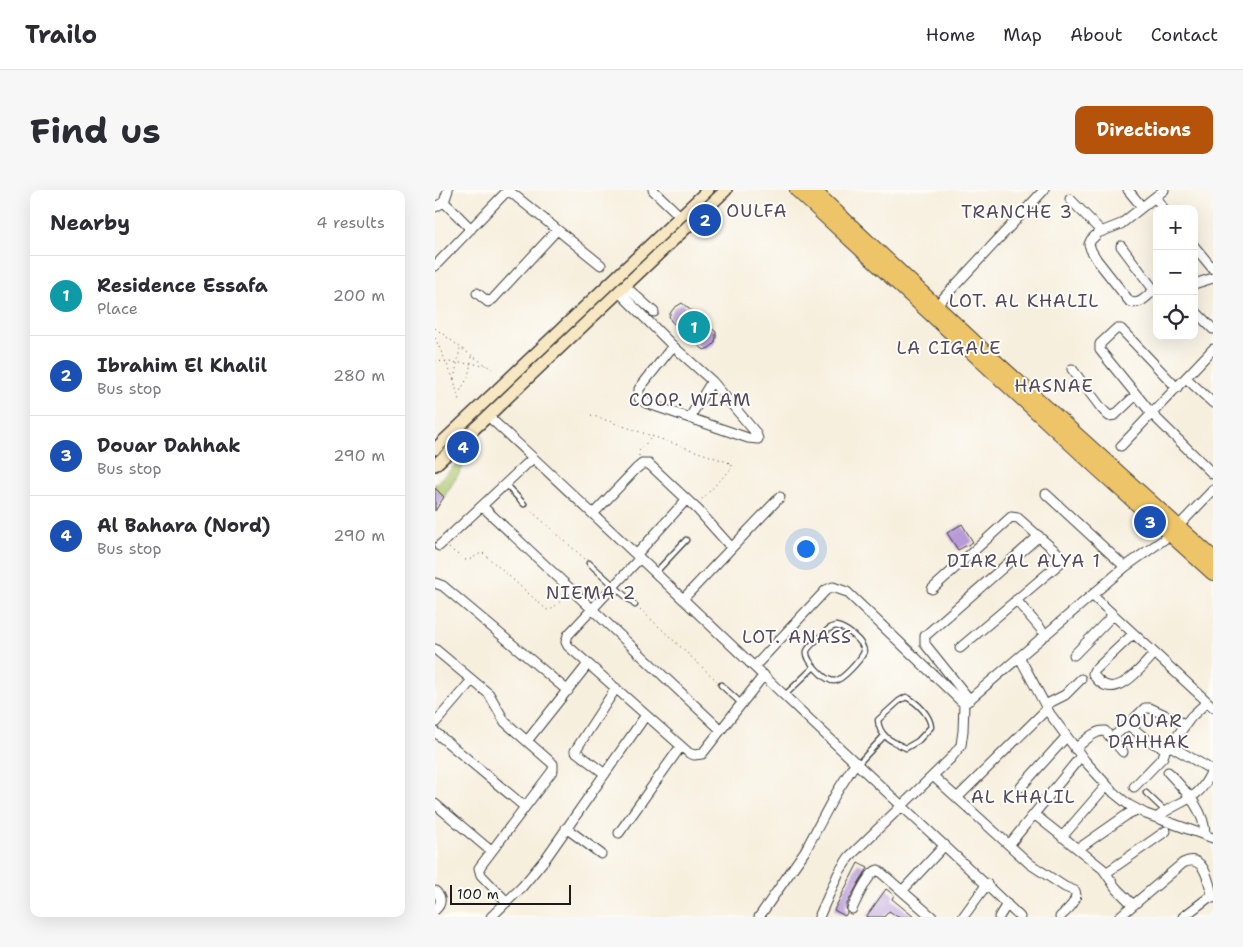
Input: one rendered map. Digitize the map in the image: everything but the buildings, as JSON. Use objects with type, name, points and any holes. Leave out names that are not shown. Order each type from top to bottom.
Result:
[{"type":"main road","points":[[435,449],[708,190]]},
{"type":"main road","points":[[435,465],[726,190]]},
{"type":"main road","points":[[797,190],[1174,531],[1213,558]]},
{"type":"main road","points":[[813,190],[1174,531],[1213,573]]},
{"type":"street","points":[[435,207],[444,202],[448,190]]},
{"type":"street","points":[[435,266],[508,190],[601,265]]},
{"type":"street","points":[[653,190],[681,216]]},
{"type":"street","points":[[936,306],[1044,190]]},
{"type":"street","points":[[1128,190],[1142,207]]},
{"type":"street","points":[[1153,291],[1140,302],[1130,302],[1091,250],[1089,244],[1101,231],[1121,224],[1163,190]]},
{"type":"street","points":[[1155,197],[1161,205]]},
{"type":"street","points":[[1070,198],[1101,231]]},
{"type":"street","points":[[444,202],[471,229]]},
{"type":"street","points":[[477,294],[488,302],[493,299],[557,230]]},
{"type":"street","points":[[1121,246],[1153,286]]},
{"type":"street","points":[[1197,250],[1213,269]]},
{"type":"street","points":[[1198,283],[1213,278]]},
{"type":"street","points":[[622,289],[654,312]]},
{"type":"street","points":[[622,289],[673,346],[712,381],[749,424],[758,439],[748,438],[642,401],[637,395],[639,389],[673,346]]},
{"type":"street","points":[[1198,314],[1213,329]]},
{"type":"street","points":[[1177,388],[1121,329],[1116,329],[1100,344],[1099,350],[1152,414],[1213,474]]},
{"type":"street","points":[[1121,446],[1213,349]]},
{"type":"street","points":[[1072,369],[1109,416],[1115,415],[1136,395]]},
{"type":"street","points":[[1186,378],[1213,403]]},
{"type":"street","points":[[689,417],[712,381]]},
{"type":"street","points":[[488,416],[1021,917]]},
{"type":"street","points":[[441,544],[533,458]]},
{"type":"street","points":[[593,514],[636,469],[645,464],[652,466],[698,510],[731,547]]},
{"type":"street","points":[[819,917],[839,872],[849,857],[902,804],[934,777],[961,745],[967,702],[1125,567],[1174,531],[1213,490]]},
{"type":"street","points":[[1046,494],[1125,567]]},
{"type":"street","points":[[683,598],[780,497]]},
{"type":"street","points":[[687,500],[565,640],[567,645],[691,754],[702,754],[764,675]]},
{"type":"street","points":[[482,506],[721,730]]},
{"type":"street","points":[[932,589],[1011,517],[1018,518],[1060,554],[1061,561],[960,648]]},
{"type":"street","points":[[967,702],[925,644],[925,636],[1039,536]]},
{"type":"street","points":[[435,583],[443,586],[458,598],[568,691]]},
{"type":"street","points":[[755,666],[826,590],[833,587],[847,592],[853,597],[967,702]]},
{"type":"street","points":[[1093,596],[1210,705],[1185,724],[1163,757],[1134,787]]},
{"type":"street","points":[[1015,600],[1045,635]]},
{"type":"street","points":[[1074,655],[1113,615]]},
{"type":"street","points":[[1133,634],[1094,672],[1094,676],[1107,687],[1115,687],[1134,675],[1155,654]]},
{"type":"street","points":[[435,649],[492,698],[505,722],[551,760],[553,766],[553,770],[480,865],[479,873],[507,902]]},
{"type":"street","points":[[1020,658],[1046,707],[1066,737],[1106,786],[1137,810],[1209,836]]},
{"type":"street","points":[[527,741],[588,664]]},
{"type":"street","points":[[957,798],[1046,707],[1065,695],[1081,679]]},
{"type":"street","points":[[435,723],[472,680]]},
{"type":"street","points":[[605,774],[575,751],[616,688]]},
{"type":"street","points":[[1111,738],[1128,725],[1143,709],[1147,708],[1185,724]]},
{"type":"street","points":[[491,917],[533,873],[646,715]]},
{"type":"street","points":[[1128,725],[1157,746],[1170,748],[1213,770],[1200,790],[1190,798],[1165,811],[1157,818]]},
{"type":"street","points":[[1009,845],[1034,814],[1078,752],[1099,731],[1105,731],[1123,752]]},
{"type":"street","points":[[435,732],[525,806]]},
{"type":"street","points":[[1021,787],[1066,737]]},
{"type":"street","points":[[619,833],[681,746]]},
{"type":"street","points":[[759,917],[805,852],[835,795],[857,763]]},
{"type":"street","points":[[1168,772],[1203,816],[1209,836]]},
{"type":"street","points":[[934,777],[1030,864],[1065,887],[1075,891],[1076,899],[1060,917]]},
{"type":"street","points":[[1062,837],[1106,786]]},
{"type":"street","points":[[435,804],[491,851]]},
{"type":"street","points":[[1078,850],[1128,814],[1137,810]]},
{"type":"street","points":[[1034,814],[1106,873],[1116,888],[1133,905]]},
{"type":"street","points":[[566,828],[601,854]]},
{"type":"street","points":[[1106,873],[1166,831]]},
{"type":"street","points":[[903,890],[945,845]]},
{"type":"street","points":[[1119,917],[1183,863],[1189,860],[1196,861],[1202,866],[1213,897],[1183,917]]},
{"type":"street","points":[[852,909],[869,877],[876,870],[881,871],[932,917]]},
{"type":"street","points":[[963,917],[987,884]]},
{"type":"street","points":[[435,891],[439,894],[441,900],[435,910]]},
{"type":"street","points":[[999,917],[1007,904]]},
{"type":"lane","points":[[505,484],[524,504]]},
{"type":"lane","points":[[656,572],[687,540]]},
{"type":"lane","points":[[589,563],[635,605]]},
{"type":"lane","points":[[830,627],[843,628],[862,644],[864,648],[863,656],[837,681],[827,679],[815,667],[807,658],[808,649],[830,627]]},
{"type":"lane","points":[[785,696],[815,667]]},
{"type":"lane","points":[[721,684],[741,704]]},
{"type":"lane","points":[[906,697],[913,700],[931,721],[931,727],[918,741],[907,748],[891,742],[884,736],[879,728],[878,720],[906,697]]},
{"type":"lane","points":[[857,763],[884,736]]},
{"type":"lane","points":[[1146,793],[1165,811]]},
{"type":"path","points":[[435,328],[460,348],[492,369]]},
{"type":"path","points":[[435,338],[454,380],[459,401]]},
{"type":"path","points":[[454,380],[460,348]]},
{"type":"path","points":[[458,395],[468,377],[473,356]]},
{"type":"path","points":[[435,361],[472,363],[487,366]]},
{"type":"path","points":[[591,415],[731,464],[731,469],[699,501]]},
{"type":"path","points":[[645,464],[638,454],[653,436]]},
{"type":"path","points":[[524,504],[589,563]]},
{"type":"path","points":[[441,544],[465,560],[483,553],[547,610],[552,609],[572,591]]},
{"type":"path","points":[[635,605],[721,684]]},
{"type":"green space","points":[[477,445],[444,497],[435,488],[435,484]]},
{"type":"place","name":"Ibrahim El Khalil","points":[[705,220]]},
{"type":"place","name":"Residence Essafa","points":[[694,327]]},
{"type":"place","name":"Al Bahara (Nord)","points":[[463,447]]},
{"type":"place","name":"Douar Dahhak","points":[[1150,522]]},
{"type":"district","name":"OULFA","points":[[757,211]]},
{"type":"district","name":"TRANCHE 3","points":[[1017,212]]},
{"type":"district","name":"LOT. AL KHALIL","points":[[1024,301]]},
{"type":"district","name":"LA CIGALE","points":[[949,348]]},
{"type":"district","name":"HASNAE","points":[[1054,386]]},
{"type":"district","name":"COOP. WIAM","points":[[690,400]]},
{"type":"district","name":"DIAR AL ALYA 1","points":[[1024,561]]},
{"type":"district","name":"NIEMA 2","points":[[591,593]]},
{"type":"district","name":"LOT. ANASS","points":[[797,637]]},
{"type":"district","name":"DOUAR DAHHAK","points":[[1149,731]]},
{"type":"district","name":"AL KHALIL","points":[[1023,797]]}]
